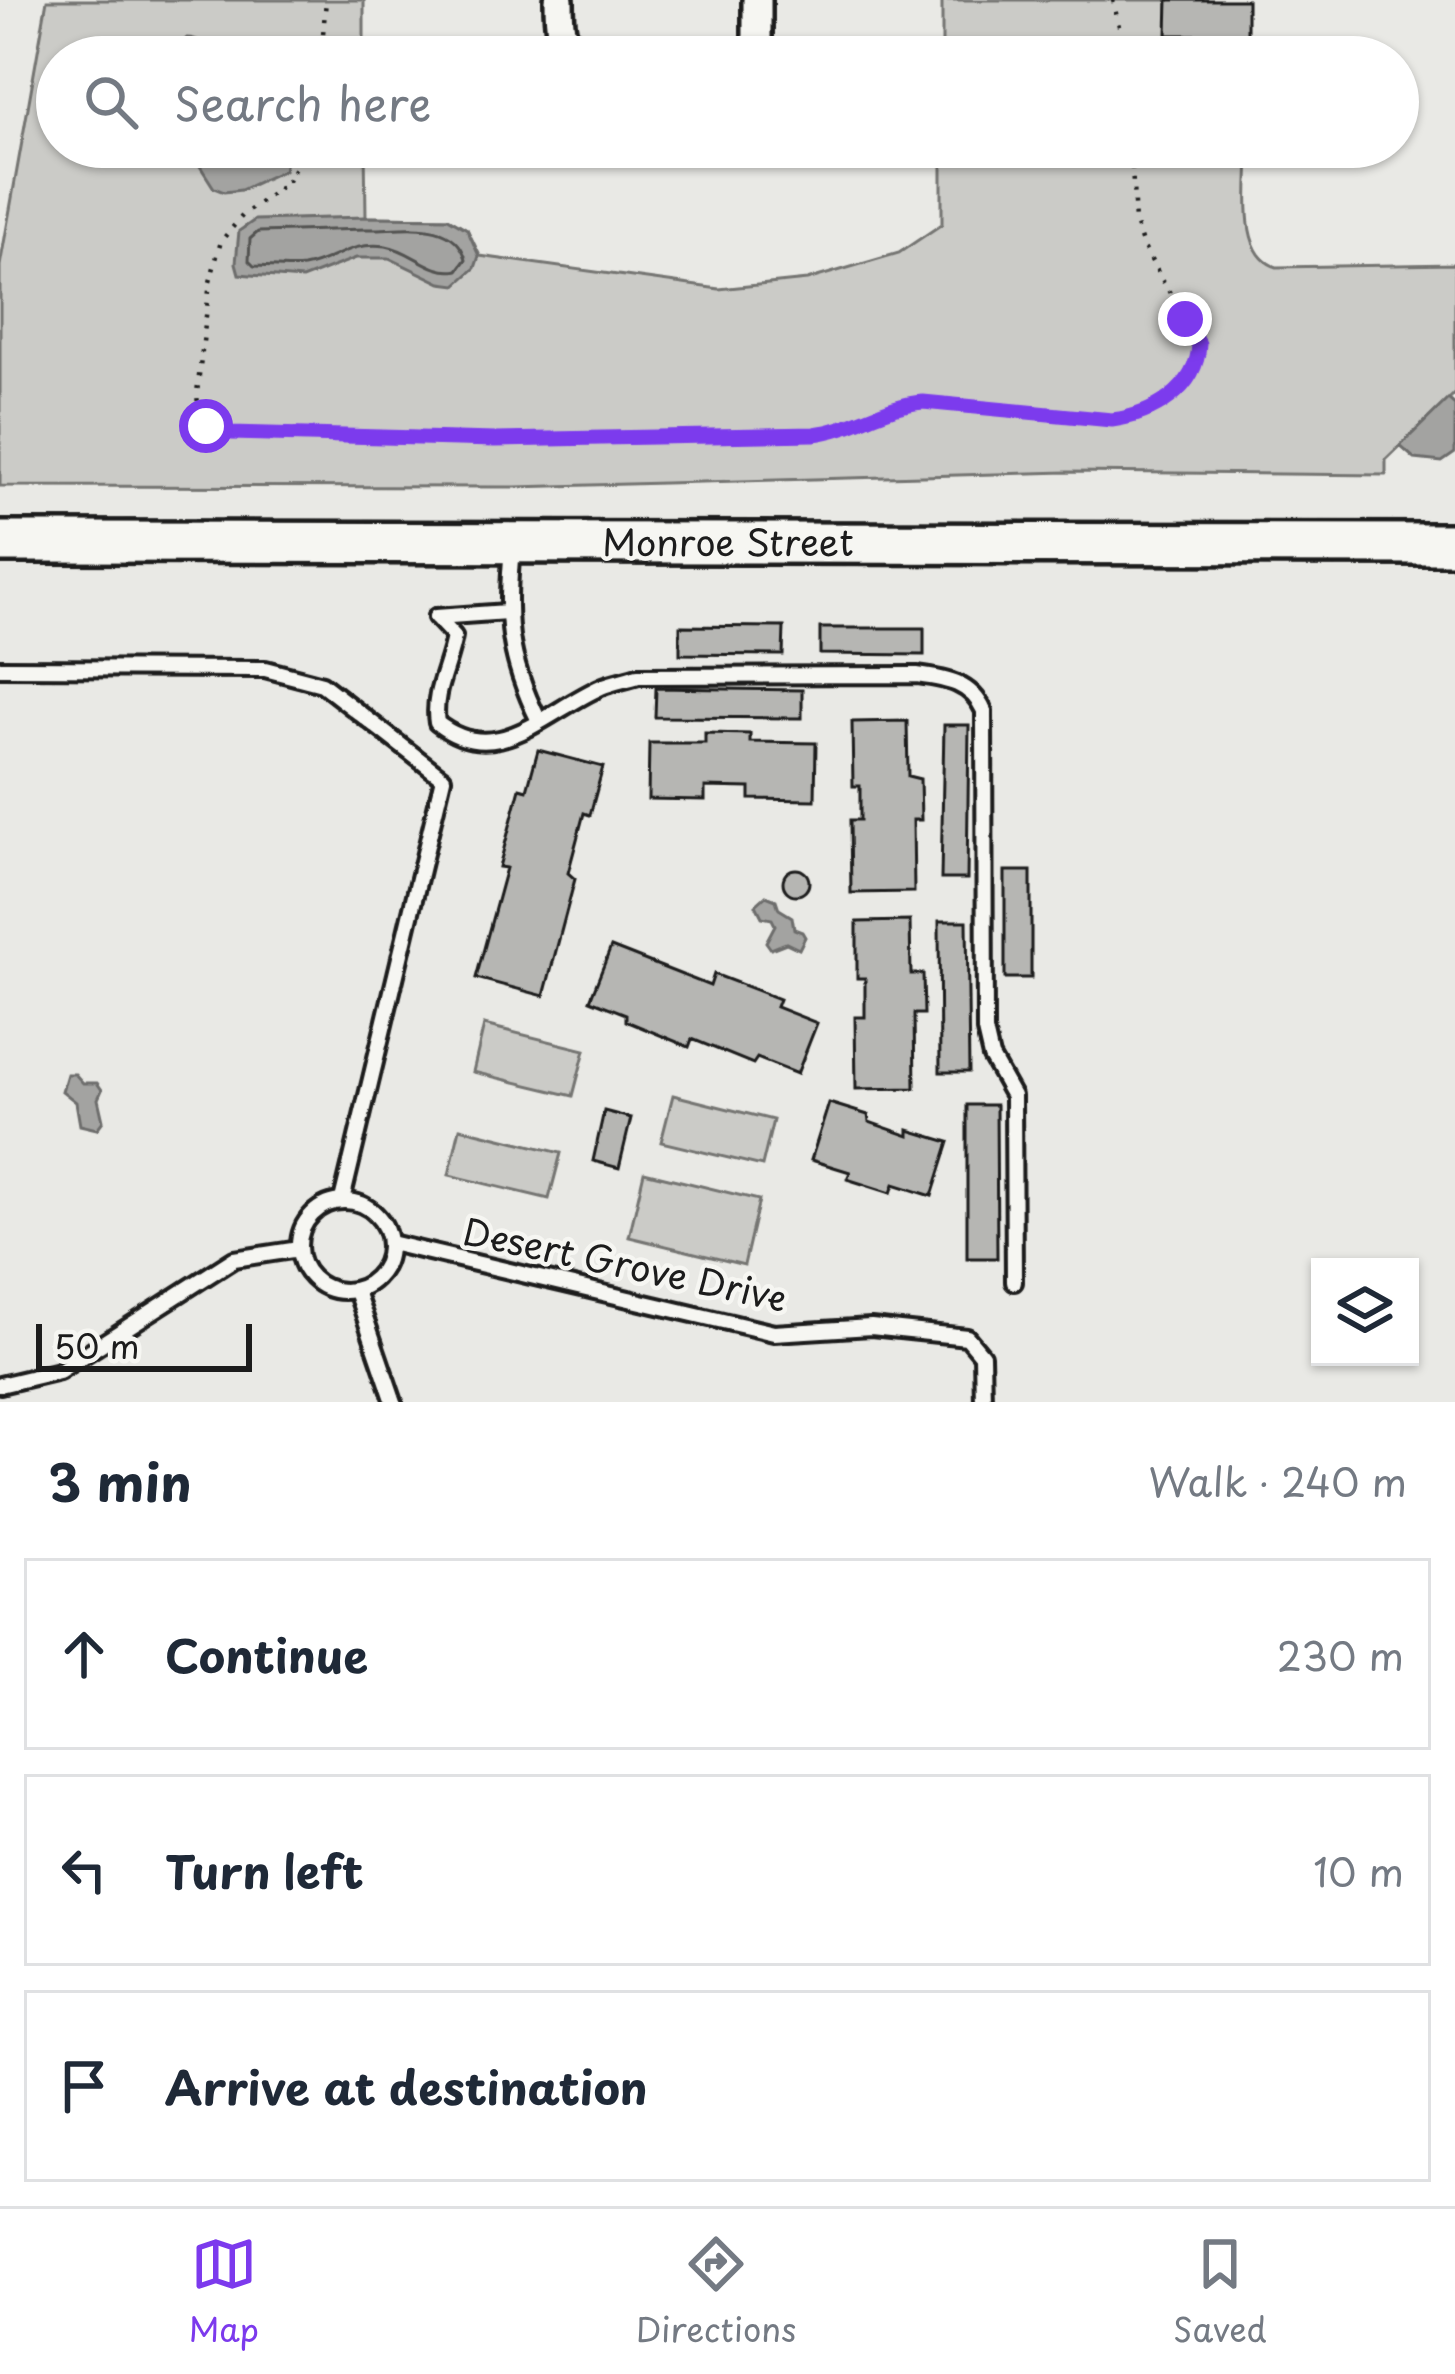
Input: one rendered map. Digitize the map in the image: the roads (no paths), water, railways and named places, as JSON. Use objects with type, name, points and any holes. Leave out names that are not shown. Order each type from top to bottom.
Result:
[{"type":"main road","name":"Monroe Street","points":[[0,542],[1455,544]]},
{"type":"street","points":[[559,0],[564,36]]},
{"type":"street","points":[[757,0],[757,36]]},
{"type":"lane","points":[[512,542],[507,612],[516,674],[538,721]]},
{"type":"lane","points":[[507,612],[436,617],[454,636],[449,666],[433,700],[437,723],[455,738],[484,743],[514,737],[604,686],[638,676],[917,675],[947,680],[977,696],[984,711],[985,1031],[991,1057],[1012,1096],[1014,1282]]},
{"type":"lane","points":[[0,668],[265,669],[322,684],[443,778],[342,1200]]},
{"type":"lane","points":[[342,1200],[369,1208],[387,1229],[390,1244],[382,1273],[356,1291],[330,1290],[318,1284],[308,1274],[299,1249],[306,1222],[315,1211],[342,1200]]},
{"type":"lane","name":"Desert Grove Drive","points":[[390,1244],[774,1333],[871,1328],[967,1337],[982,1355],[983,1402]]},
{"type":"lane","points":[[0,1385],[59,1371],[234,1259],[299,1249]]},
{"type":"lane","points":[[356,1291],[394,1402]]},
{"type":"water","points":[[201,168],[284,168],[241,190],[214,188]]},
{"type":"water","points":[[448,218],[467,229],[479,256],[475,268],[456,285],[441,283],[389,258],[356,258],[302,279],[239,274],[239,231],[255,220]]},
{"type":"water","points":[[1448,399],[1455,405],[1455,453],[1442,462],[1415,459],[1400,446]]},
{"type":"water","points":[[766,896],[776,900],[779,909],[792,917],[794,929],[802,932],[805,937],[799,949],[786,943],[771,949],[766,942],[775,925],[762,917],[756,905]]},
{"type":"water","points":[[67,1074],[75,1074],[83,1083],[97,1083],[102,1090],[98,1099],[103,1121],[97,1129],[80,1125],[76,1102],[62,1091]]}]
